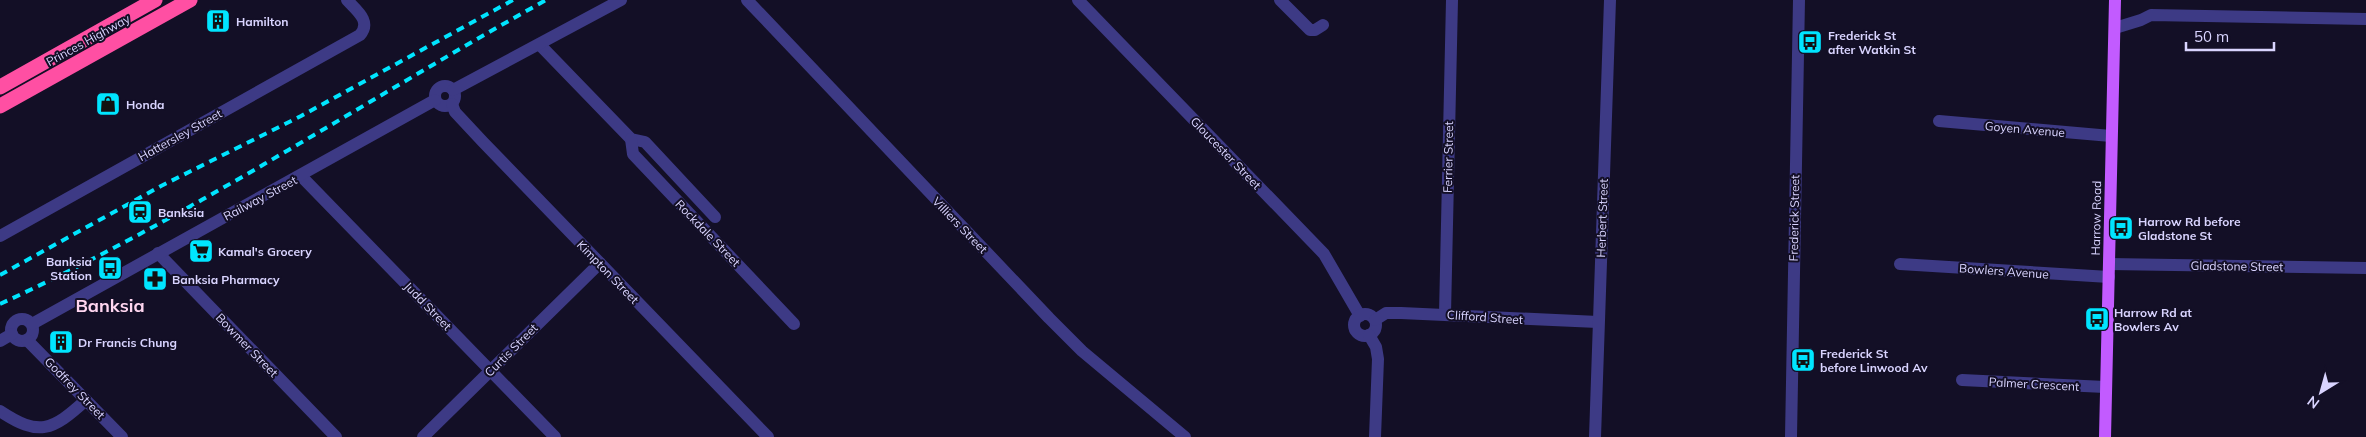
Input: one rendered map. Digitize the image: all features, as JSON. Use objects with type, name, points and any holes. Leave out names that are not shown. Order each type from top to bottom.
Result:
[{"type":"highway","name":"Princes Highway","points":[[0,87],[155,0]]},
{"type":"highway","name":"Princes Highway","points":[[0,106],[190,0]]},
{"type":"main road","name":"Harrow Road","points":[[2105,437],[2116,0]]},
{"type":"street","name":"Hattersley Street","points":[[0,236],[360,34],[365,26],[365,21],[347,0]]},
{"type":"street","points":[[453,90],[622,0]]},
{"type":"street","name":"Villiers Street","points":[[747,0],[1069,338],[1185,437]]},
{"type":"street","name":"Gloucester Street","points":[[1078,0],[1324,254],[1360,316]]},
{"type":"street","points":[[1280,0],[1310,30],[1315,30],[1323,25]]},
{"type":"street","name":"Ferrier Street","points":[[1445,314],[1452,0]]},
{"type":"street","name":"Herbert Street","points":[[1595,437],[1610,0]]},
{"type":"street","name":"Frederick Street","points":[[1791,437],[1799,0]]},
{"type":"street","points":[[2115,28],[2151,15],[2366,19]]},
{"type":"street","name":"Rockdale Street","points":[[540,45],[632,139],[645,142],[714,217]]},
{"type":"street","points":[[448,87],[453,90],[455,98],[452,104],[441,106],[436,100],[435,94],[440,88],[448,87]]},
{"type":"street","name":"Railway Street","points":[[32,324],[436,100]]},
{"type":"street","name":"Kimpton Street","points":[[452,104],[455,112],[768,437]]},
{"type":"street","name":"Goyen Avenue","points":[[1939,121],[2112,136]]},
{"type":"street","name":"Rockdale Street","points":[[632,139],[633,154],[794,324]]},
{"type":"street","name":"Judd Street","points":[[301,176],[555,437]]},
{"type":"street","name":"Bowmer Street","points":[[158,253],[336,437]]},
{"type":"street","name":"Curtis Street","points":[[423,437],[600,263]]},
{"type":"street","name":"Bowlers Avenue","points":[[1900,264],[2108,277]]},
{"type":"street","name":"Gladstone Street","points":[[2109,264],[2366,268]]},
{"type":"street","name":"Clifford Street","points":[[1375,320],[1386,313],[1445,314],[1489,318],[1598,322]]},
{"type":"street","points":[[1360,316],[1371,316],[1375,320],[1374,332],[1369,335],[1361,335],[1355,330],[1355,322],[1360,316]]},
{"type":"street","points":[[19,320],[26,320],[32,324],[32,335],[28,340],[17,340],[12,334],[12,327],[19,320]]},
{"type":"street","points":[[0,341],[12,334]]},
{"type":"street","points":[[1369,335],[1376,347],[1378,359],[1375,437]]},
{"type":"street","name":"Godfrey Street","points":[[28,340],[122,437]]},
{"type":"street","name":"Palmer Crescent","points":[[1962,380],[2106,387]]},
{"type":"street","points":[[0,410],[18,426],[28,431],[38,432],[48,430],[57,425],[86,400]]},
{"type":"railway","points":[[0,275],[161,186],[301,116],[513,0]]},
{"type":"railway","points":[[0,304],[140,234],[546,0]]},
{"type":"place","name":"Hamilton","points":[[218,21]]},
{"type":"place","name":"Frederick St after Watkin St","points":[[1810,42]]},
{"type":"place","name":"Honda","points":[[108,104]]},
{"type":"place","name":"Banksia","points":[[140,212]]},
{"type":"place","name":"Harrow Rd before Gladstone St","points":[[2121,228]]},
{"type":"place","name":"Kamal's Grocery","points":[[201,251]]},
{"type":"place","name":"Banksia Station","points":[[110,268]]},
{"type":"place","name":"Banksia Pharmacy","points":[[155,279]]},
{"type":"place","name":"Harrow Rd at Bowlers Av","points":[[2097,319]]},
{"type":"place","name":"Dr Francis Chung","points":[[61,342]]},
{"type":"place","name":"Frederick St before Linwood Av","points":[[1803,360]]},
{"type":"district","name":"Banksia","points":[[110,305]]}]
